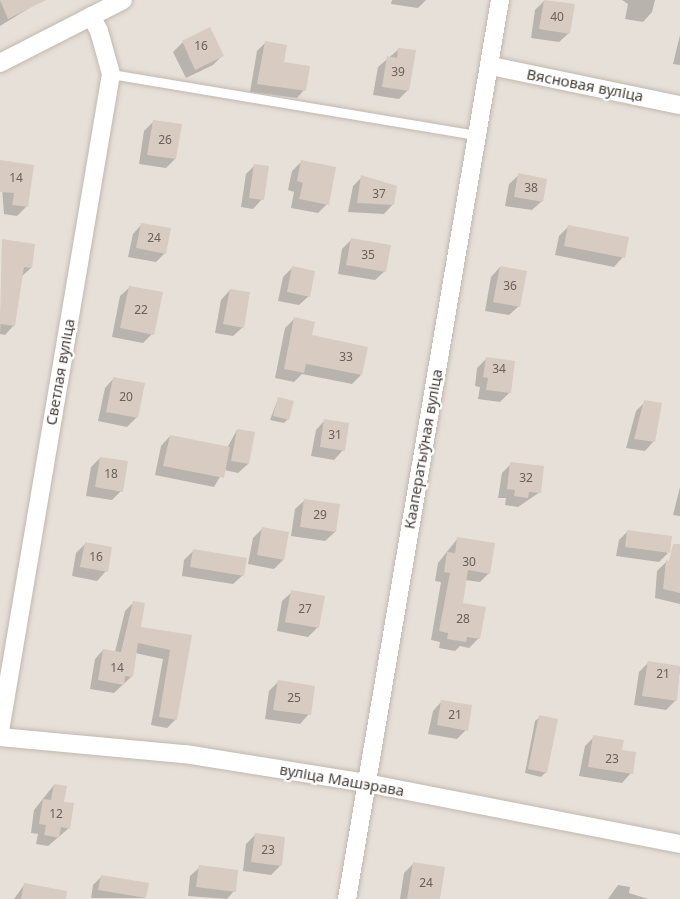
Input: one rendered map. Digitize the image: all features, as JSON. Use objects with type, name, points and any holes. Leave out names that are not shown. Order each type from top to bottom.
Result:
[{"type":"street","points":[[0,63],[123,0]]},
{"type":"street","name":"Кааператыўная вуліца","points":[[346,899],[501,0]]},
{"type":"street","name":"Светлая вуліца","points":[[0,731],[111,74],[99,31],[91,16]]},
{"type":"street","name":"Вясновая вуліца","points":[[491,66],[680,105]]},
{"type":"street","name":"вуліца Машэрава","points":[[0,737],[185,754],[366,783],[680,843]]},
{"type":"lane","points":[[111,74],[476,135]]},
{"type":"shaded area","points":[[0,0],[680,0],[680,899],[0,899]]},
{"type":"building","points":[[0,0],[46,0],[8,19]]},
{"type":"building","points":[[544,0],[575,4],[570,34],[539,29]]},
{"type":"building","points":[[210,27],[224,56],[195,70],[182,41]]},
{"type":"building","points":[[265,41],[287,45],[284,62],[310,66],[306,91],[257,84]]},
{"type":"building","points":[[398,48],[416,50],[409,91],[382,87],[387,56],[397,58]]},
{"type":"building","points":[[153,120],[182,124],[176,159],[147,155]]},
{"type":"building","points":[[0,160],[34,165],[28,207],[12,205],[14,193],[0,192]]},
{"type":"building","points":[[301,160],[336,167],[329,205],[299,199],[303,183],[297,181]]},
{"type":"building","points":[[254,164],[269,166],[264,200],[249,198]]},
{"type":"building","points":[[518,173],[547,179],[543,202],[514,197]]},
{"type":"building","points":[[361,175],[397,186],[394,205],[357,203]]},
{"type":"building","points":[[141,223],[171,228],[166,254],[136,248]]},
{"type":"building","points":[[568,225],[629,237],[625,258],[564,246]]},
{"type":"building","points":[[351,238],[391,245],[386,272],[346,265]]},
{"type":"building","points":[[2,239],[35,244],[32,268],[24,267],[15,326],[0,324]]},
{"type":"building","points":[[292,266],[315,271],[310,297],[287,292]]},
{"type":"building","points":[[500,266],[527,271],[520,307],[493,302]]},
{"type":"building","points":[[129,286],[163,292],[154,335],[120,328]]},
{"type":"building","points":[[230,289],[250,292],[244,328],[223,324]]},
{"type":"building","points":[[294,317],[315,322],[312,335],[368,347],[362,375],[306,364],[304,373],[284,369]]},
{"type":"building","points":[[486,357],[515,361],[511,393],[486,390],[488,378],[483,377]]},
{"type":"building","points":[[113,377],[145,383],[138,418],[106,412]]},
{"type":"building","points":[[278,397],[294,401],[289,420],[273,416]]},
{"type":"building","points":[[644,400],[662,403],[655,442],[634,439]]},
{"type":"building","points":[[324,419],[349,423],[345,451],[320,447]]},
{"type":"building","points":[[237,429],[255,432],[249,464],[231,461]]},
{"type":"building","points":[[170,435],[230,447],[224,478],[163,466]]},
{"type":"building","points":[[100,457],[128,461],[123,492],[95,487]]},
{"type":"building","points":[[510,462],[544,466],[541,493],[529,492],[528,498],[514,496],[515,490],[507,489]]},
{"type":"building","points":[[304,499],[340,504],[336,532],[300,527]]},
{"type":"building","points":[[262,527],[289,532],[284,560],[257,555]]},
{"type":"building","points":[[627,530],[672,536],[670,553],[625,547]]},
{"type":"building","points":[[457,537],[495,543],[490,574],[468,570],[463,603],[486,607],[480,639],[467,637],[466,642],[447,639],[448,633],[439,631],[450,573],[444,572],[447,552],[455,553]]},
{"type":"building","points":[[85,542],[112,547],[108,572],[80,567]]},
{"type":"building","points":[[673,544],[680,544],[680,593],[663,589],[666,560],[669,561]]},
{"type":"building","points":[[193,549],[247,558],[244,576],[190,567]]},
{"type":"building","points":[[291,590],[325,596],[319,628],[285,622]]},
{"type":"building","points":[[133,601],[145,603],[141,627],[192,635],[177,720],[159,717],[170,650],[138,643],[133,677],[125,676],[124,685],[98,680],[103,649],[121,652]]},
{"type":"building","points":[[648,661],[680,666],[677,701],[642,696]]},
{"type":"building","points":[[278,680],[315,686],[311,715],[273,710]]},
{"type":"building","points":[[441,700],[472,705],[468,731],[437,725]]},
{"type":"building","points":[[539,715],[558,719],[547,773],[528,769]]},
{"type":"building","points":[[593,735],[624,740],[622,750],[636,752],[633,774],[588,767]]},
{"type":"building","points":[[54,784],[67,786],[64,802],[74,803],[70,829],[61,827],[59,838],[44,835],[46,825],[39,824],[43,799],[51,800]]},
{"type":"building","points":[[255,833],[285,837],[282,866],[251,862]]},
{"type":"building","points":[[413,862],[445,867],[440,899],[407,899]]},
{"type":"building","points":[[199,865],[238,870],[236,892],[196,887]]},
{"type":"building","points":[[101,875],[149,883],[146,898],[98,890]]},
{"type":"building","points":[[24,883],[67,891],[66,899],[21,899]]}]
